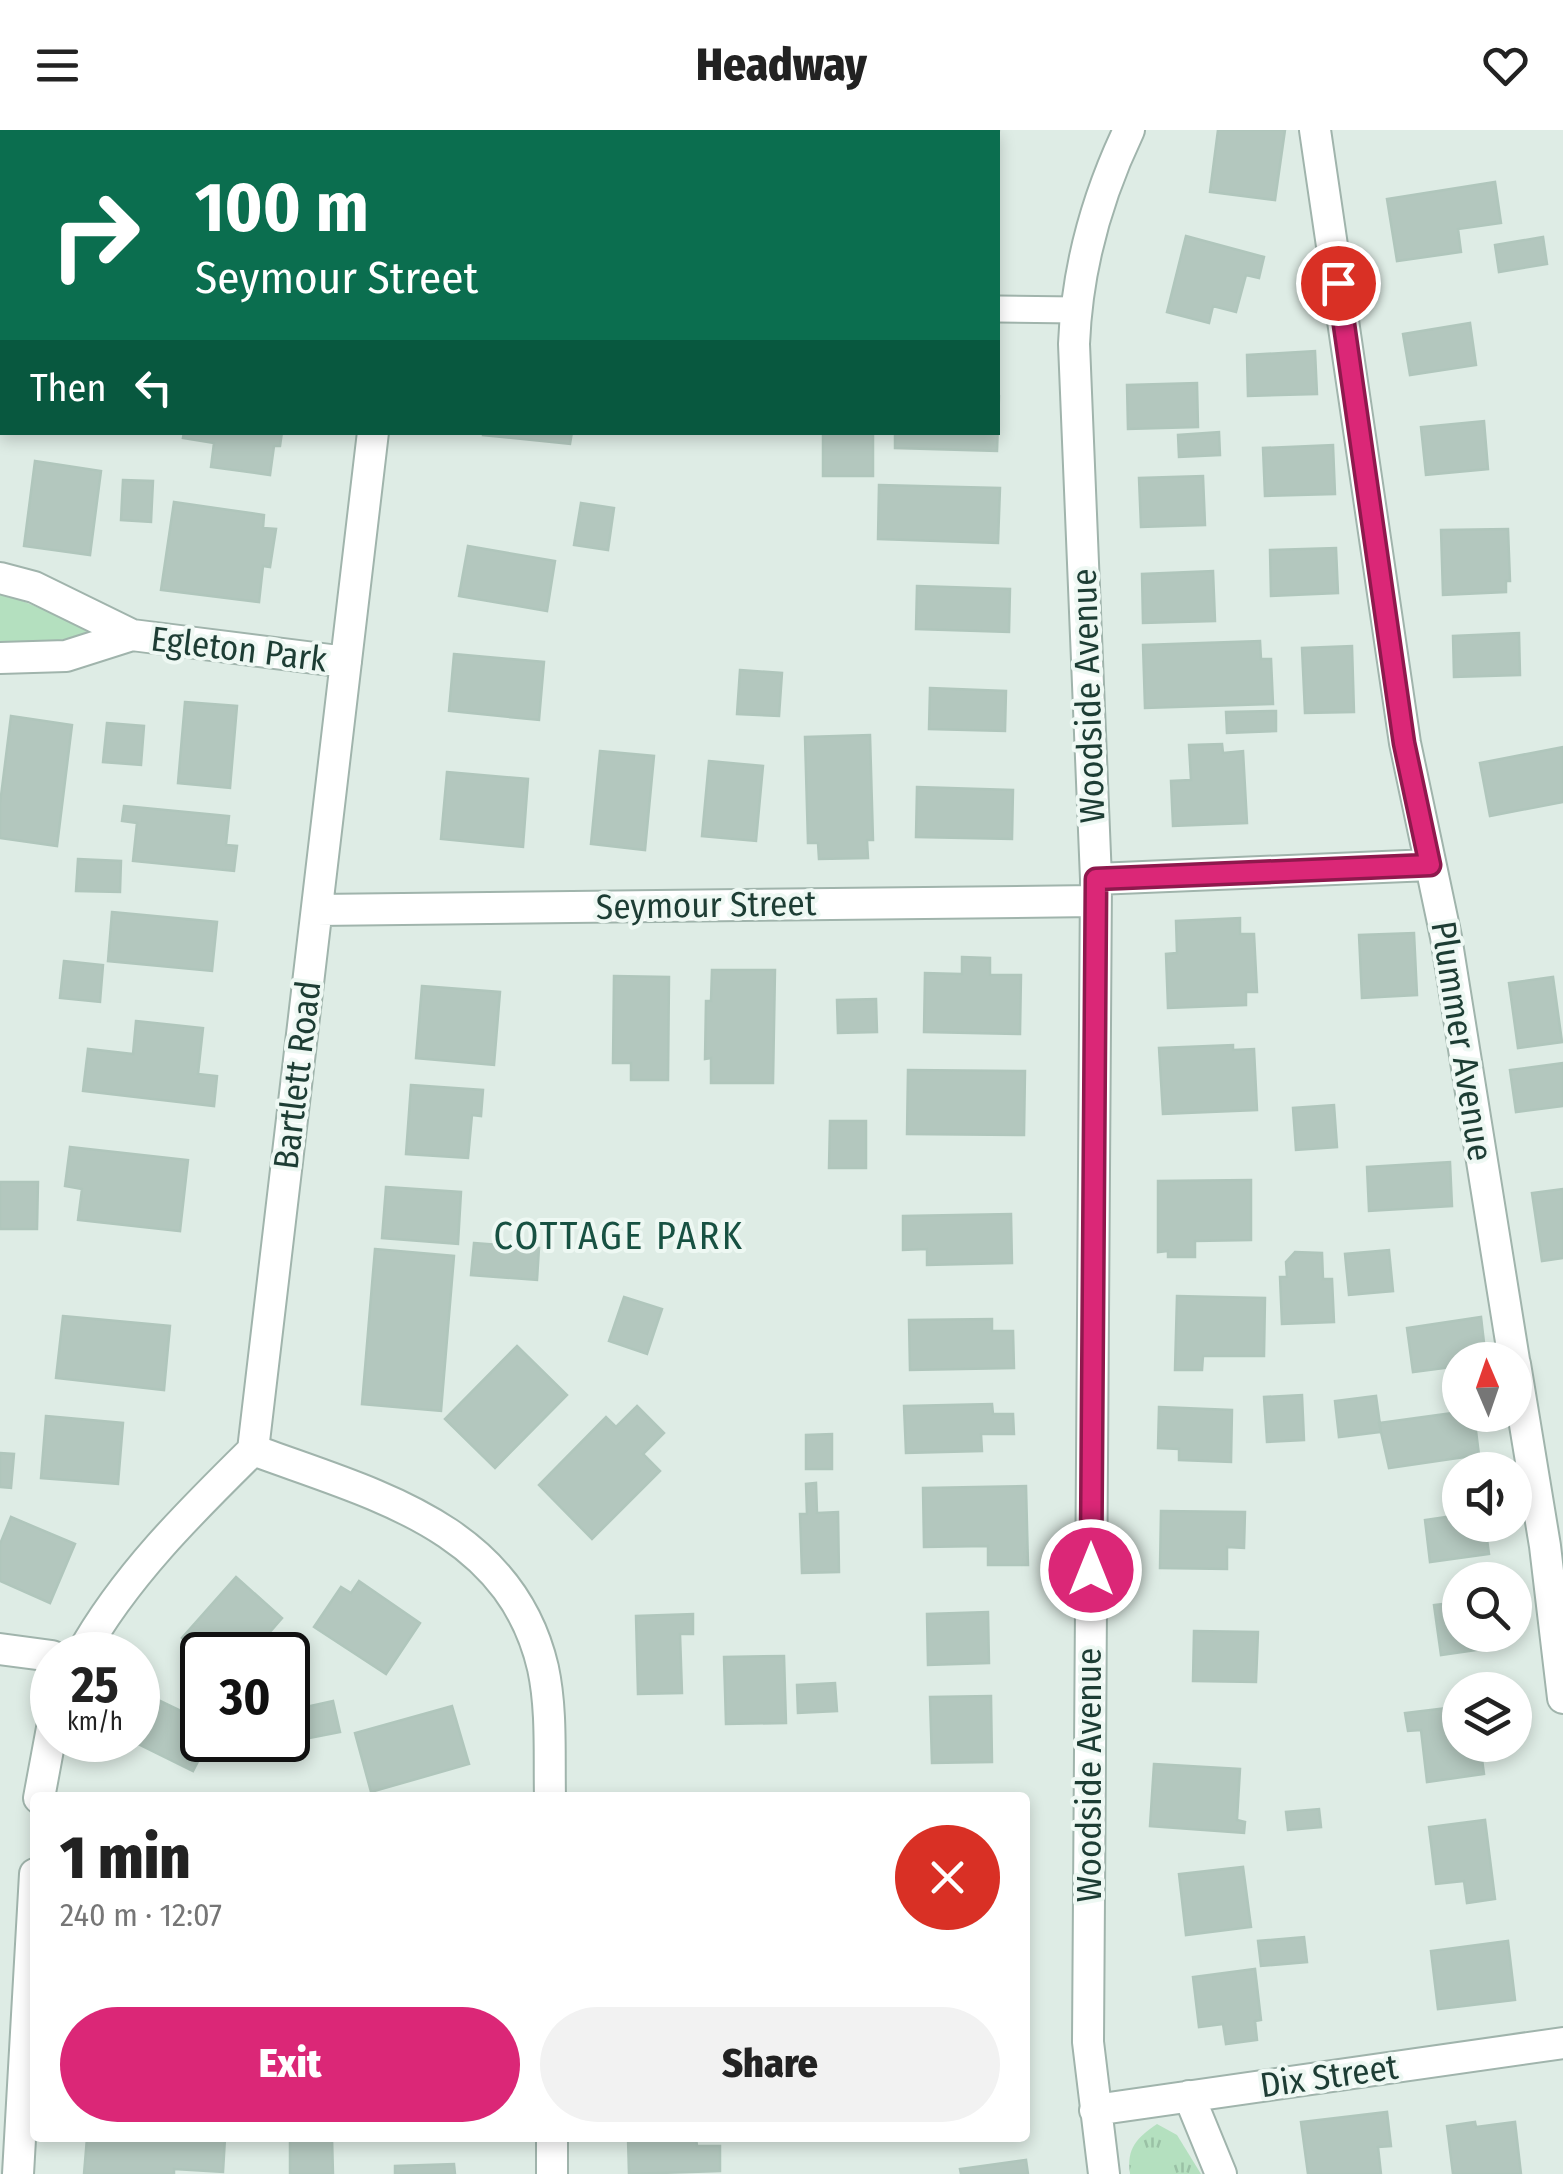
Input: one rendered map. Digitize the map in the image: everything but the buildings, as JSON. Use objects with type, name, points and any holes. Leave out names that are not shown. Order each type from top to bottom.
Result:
[{"type":"street","name":"Woodside Avenue","points":[[1104,2174],[1088,2042],[1096,890],[1074,372],[1076,310],[1090,228],[1128,130]]},
{"type":"street","name":"Plummer Avenue","points":[[1315,130],[1404,743],[1446,937],[1512,1342]]},
{"type":"street","name":"Bartlett Road","points":[[253,1450],[373,435]]},
{"type":"street","name":"Egleton Park","points":[[0,578],[34,587],[132,635],[346,662]]},
{"type":"street","name":"Egleton Park","points":[[0,658],[66,656],[132,635]]},
{"type":"street","name":"Seymour Street","points":[[317,910],[1096,890],[1430,865]]},
{"type":"street","name":"Plummer Avenue","points":[[1526,1432],[1563,1698]]},
{"type":"street","points":[[95,1632],[146,1562],[253,1450],[427,1518],[468,1546],[496,1574],[527,1622],[543,1670],[549,1720],[550,1792]]},
{"type":"street","points":[[0,1649],[30,1653]]},
{"type":"street","points":[[40,1792],[46,1762]]},
{"type":"street","points":[[18,2174],[30,1962]]},
{"type":"street","name":"Dix Street","points":[[1095,2110],[1563,2043]]},
{"type":"street","points":[[1190,2096],[1222,2174]]},
{"type":"street","points":[[552,2142],[552,2174]]},
{"type":"lane","points":[[1000,309],[1076,310]]},
{"type":"green space","points":[[0,595],[81,625],[85,636],[39,643],[0,641]]},
{"type":"green space","points":[[1157,2124],[1177,2135],[1201,2174],[1130,2174],[1134,2145]]},
{"type":"district","name":"COTTAGE PARK","points":[[619,1236]]},
{"type":"route","points":[[1091,1570],[1096,879],[1430,865],[1404,743],[1338,283]]}]
